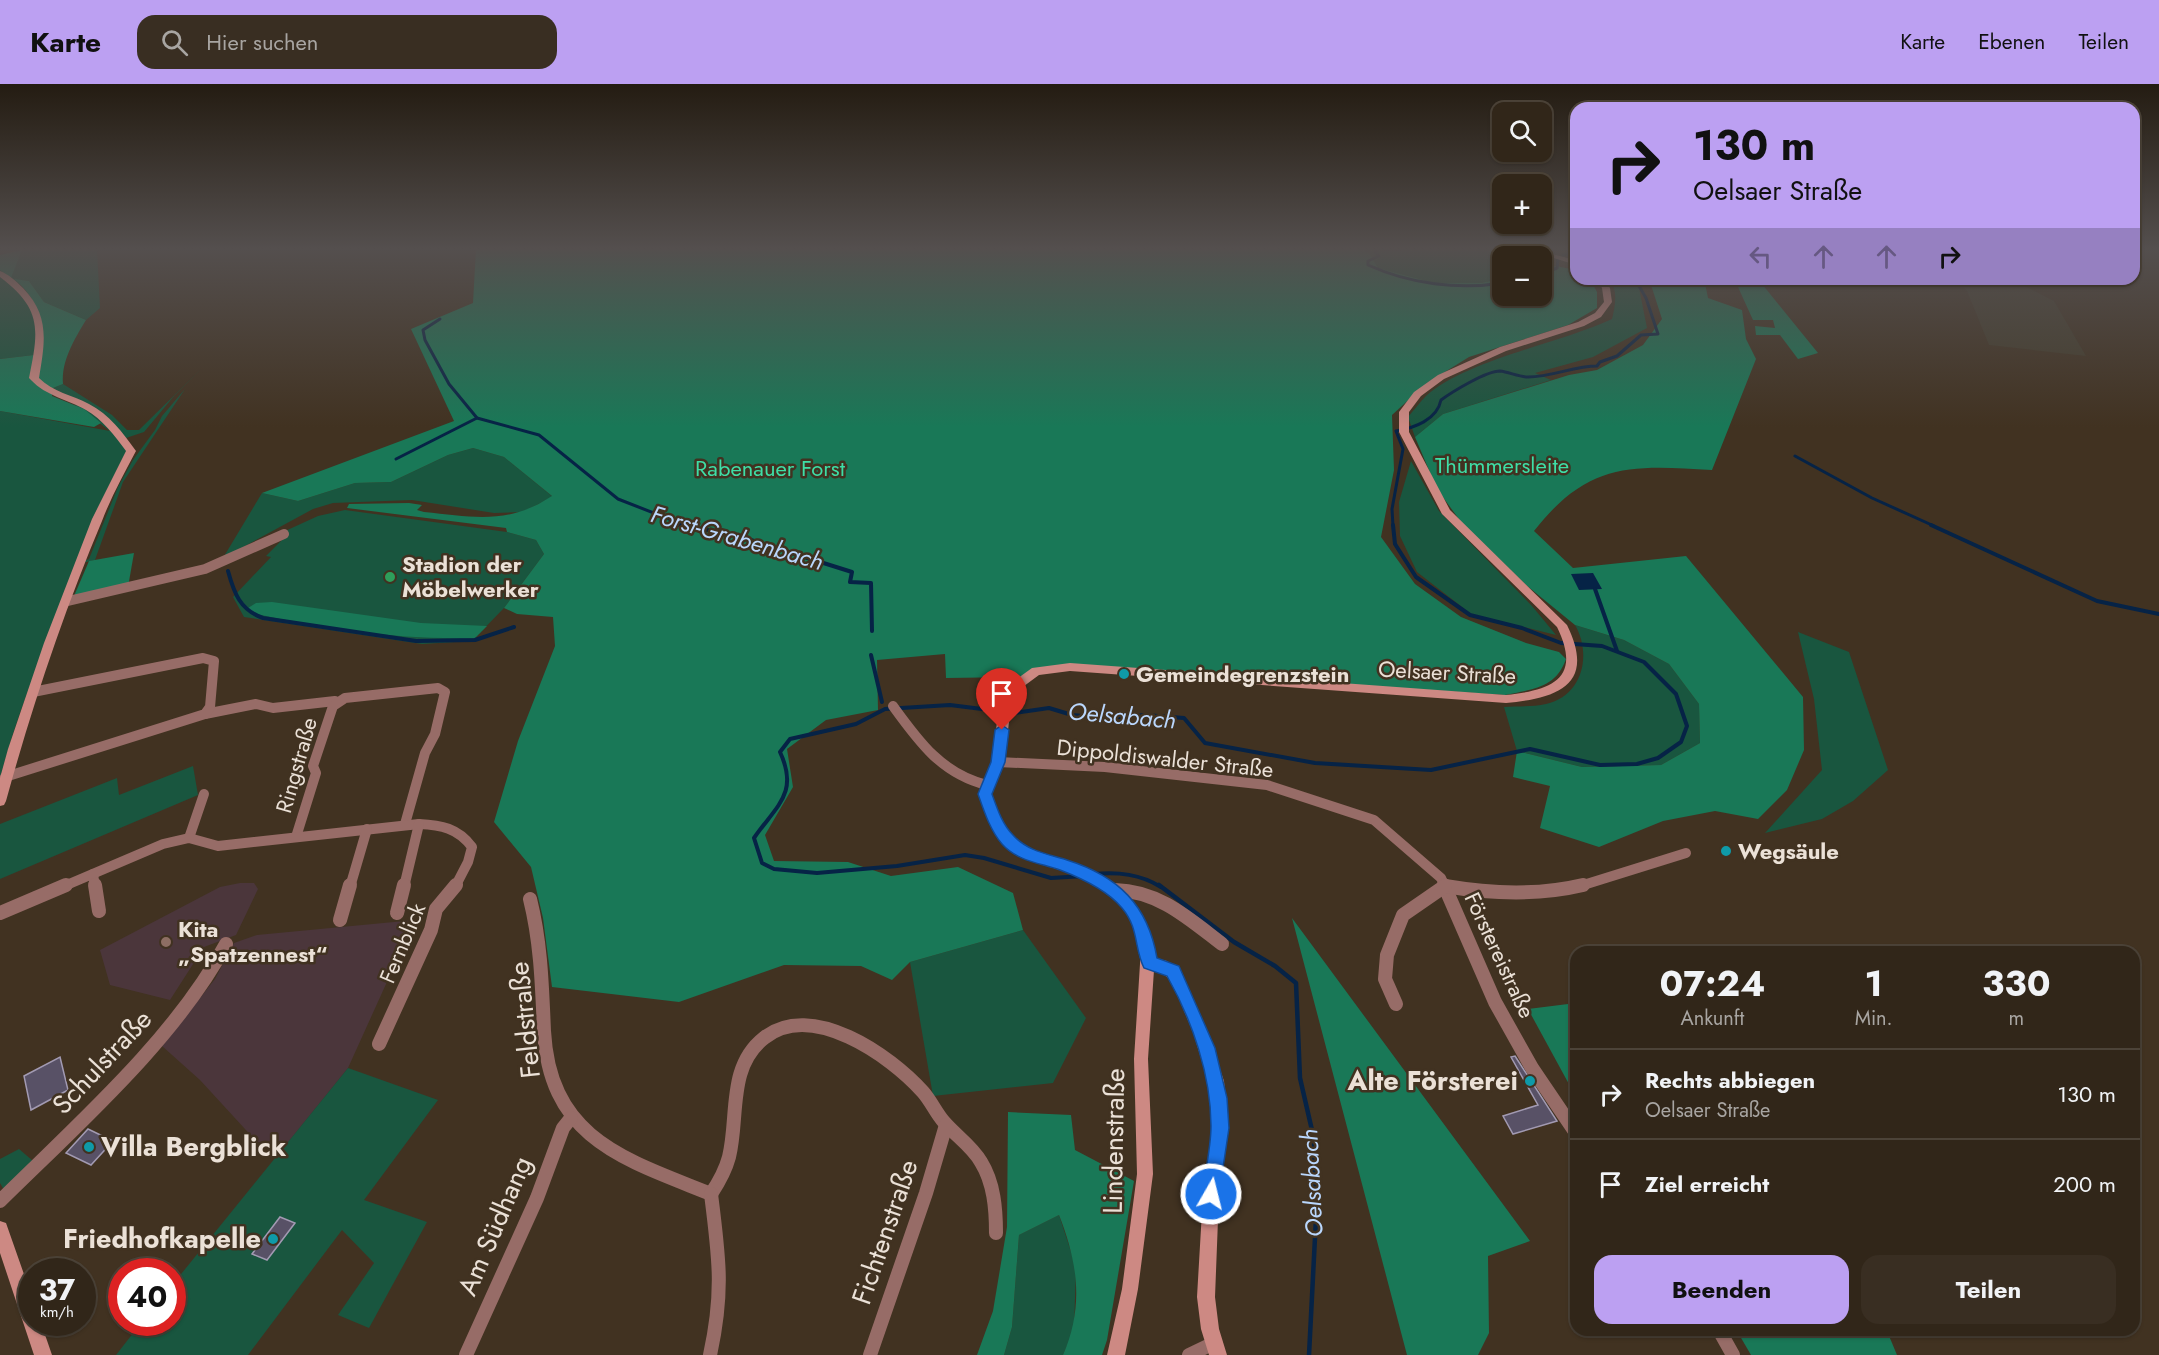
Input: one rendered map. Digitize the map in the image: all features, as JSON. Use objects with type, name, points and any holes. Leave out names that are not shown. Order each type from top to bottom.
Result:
[{"type":"main road","points":[[0,801],[5,777],[33,692],[97,519],[131,451],[118,433],[89,408],[42,388],[34,378],[42,335],[38,311],[35,308]]},
{"type":"main road","name":"Oelsaer Straße","points":[[987,785],[998,762],[1005,712],[1015,686],[1036,671],[1070,667],[1523,698],[1552,690],[1569,675],[1574,665],[1572,644],[1561,625],[1446,512],[1402,429],[1402,412],[1424,389],[1465,363],[1581,324],[1598,315],[1603,308]]},
{"type":"main road","points":[[987,785],[985,794],[993,816],[1007,839],[1016,847],[1032,856],[1088,876],[1115,890],[1129,905],[1145,937],[1149,963],[1162,965],[1176,976],[1200,1032],[1216,1081],[1220,1128],[1211,1194],[1206,1282],[1208,1313],[1216,1349]]},
{"type":"main road","name":"Lindenstraße","points":[[1116,1355],[1130,1289],[1145,1174],[1141,1059],[1143,1008],[1149,963]]},
{"type":"main road","points":[[0,1229],[3,1250],[18,1288]]},
{"type":"main road","points":[[36,1336],[43,1355]]},
{"type":"street","points":[[68,601],[205,569],[284,534]]},
{"type":"street","points":[[33,692],[203,658],[214,661],[210,707],[205,714]]},
{"type":"street","name":"Ringstraße","points":[[296,837],[316,772],[313,766],[333,706],[345,698],[438,688],[445,692],[435,734],[425,753],[405,824]]},
{"type":"street","points":[[5,777],[205,714],[256,704],[273,708],[335,701]]},
{"type":"street","points":[[895,709],[920,745],[940,764],[967,780],[987,785]]},
{"type":"street","name":"Dippoldiswalder Straße","points":[[998,762],[1106,767],[1267,785],[1374,820],[1441,878],[1445,886]]},
{"type":"street","points":[[189,838],[204,794]]},
{"type":"street","points":[[0,913],[163,844],[189,838],[218,846],[419,824],[397,913]]},
{"type":"street","name":"Fernblick","points":[[379,1044],[424,946],[436,909],[458,883],[472,847],[463,833],[437,825],[419,824]]},
{"type":"street","points":[[340,920],[367,829]]},
{"type":"street","points":[[1445,886],[1516,895],[1582,886],[1686,854]]},
{"type":"street","points":[[93,874],[99,911]]},
{"type":"street","name":"Förstereistraße","points":[[1396,1004],[1385,980],[1387,955],[1403,915],[1427,896],[1445,886],[1495,1002],[1532,1068],[1570,1124]]},
{"type":"street","points":[[1115,890],[1131,889],[1157,896],[1222,944]]},
{"type":"street","name":"Feldstraße","points":[[530,899],[543,960],[549,1071],[571,1118],[600,1140],[654,1171],[711,1194]]},
{"type":"street","name":"Schulstraße","points":[[0,1201],[85,1118],[151,1046],[203,984],[226,944]]},
{"type":"street","points":[[710,1355],[718,1316],[721,1274],[711,1194],[725,1171],[732,1137],[737,1085],[748,1056],[760,1041],[782,1027],[801,1023],[820,1025],[881,1058],[919,1088],[934,1104],[946,1125],[976,1153],[984,1166],[996,1201],[996,1233]]},
{"type":"street","name":"Am Südhang","points":[[466,1355],[509,1262],[564,1128],[571,1118]]},
{"type":"street","name":"Fichtenstraße","points":[[870,1355],[926,1194],[946,1125]]},
{"type":"street","points":[[1722,1336],[1733,1355]]},
{"type":"street","points":[[1189,1355],[1216,1349]]},
{"type":"shaded area","points":[[1974,308],[2058,308],[2086,356],[1989,345]]},
{"type":"shaded area","name":"Kita „Spatzennest“","points":[[254,883],[258,889],[236,935],[204,947],[170,1000],[110,985],[100,950],[220,887]]},
{"type":"shaded area","points":[[415,920],[348,1068],[281,1151],[256,1141],[200,1080],[162,1046],[215,979],[234,943],[257,935]]},
{"type":"green space","points":[[0,308],[36,308],[42,323],[42,354],[0,359]]},
{"type":"green space","points":[[36,308],[59,308],[86,320],[66,359],[63,384],[53,388],[52,396],[84,409],[101,423],[94,427],[0,411],[0,359],[42,354],[43,333]]},
{"type":"green space","points":[[59,308],[100,308],[86,320]]},
{"type":"green space","name":"Rabenauer Forst","points":[[460,308],[1596,308],[1568,325],[1469,357],[1427,383],[1392,415],[1394,470],[1381,537],[1415,584],[1461,617],[1526,643],[1559,652],[1566,659],[1562,669],[1550,682],[1534,689],[1505,695],[1082,667],[1025,677],[946,678],[945,654],[877,660],[878,710],[826,720],[787,749],[793,787],[765,835],[774,861],[848,862],[891,876],[958,867],[1013,893],[1023,930],[910,962],[892,980],[861,966],[784,965],[679,1002],[552,987],[543,918],[531,867],[494,822],[518,741],[555,646],[553,617],[517,614],[504,608],[544,554],[536,540],[507,532],[506,528],[347,508],[349,504],[409,503],[422,505],[417,510],[424,512],[490,517],[520,511],[552,496],[504,457],[473,448],[448,455],[391,482],[355,483],[298,501],[262,493],[454,421],[411,329]]},
{"type":"green space","points":[[1614,308],[1643,308],[1647,328],[1593,357],[1535,373],[1551,380],[1443,414],[1415,437],[1408,417],[1426,396],[1443,383],[1489,362],[1612,319]]},
{"type":"green space","name":"Thümmersleite","points":[[1659,308],[1742,310],[1746,339],[1756,359],[1712,470],[1658,468],[1613,473],[1593,480],[1573,492],[1554,508],[1534,531],[1573,568],[1686,556],[1803,697],[1804,750],[1787,790],[1758,819],[1715,811],[1663,821],[1599,847],[1540,828],[1550,786],[1513,777],[1517,751],[1582,767],[1661,765],[1700,743],[1699,704],[1669,664],[1624,640],[1575,625],[1526,585],[1461,522],[1437,489],[1415,437],[1443,414],[1569,375],[1597,370],[1643,345],[1662,319]]},
{"type":"green space","points":[[1748,308],[1782,308],[1818,353],[1798,359],[1780,335],[1756,335],[1755,326],[1775,328],[1773,320],[1753,320]]},
{"type":"green space","points":[[201,369],[174,396],[144,432],[123,439],[131,451],[82,562],[89,559],[118,487],[133,460],[155,430],[162,416],[185,389],[123,482],[95,560],[82,563],[26,696],[0,779],[0,411],[110,431],[53,388],[63,384],[112,415],[127,430],[139,430]]},
{"type":"green space","points":[[473,448],[504,457],[553,497],[522,512],[494,513],[412,500],[333,503],[313,509],[223,558],[262,493],[298,501],[355,483],[391,482],[448,455]]},
{"type":"green space","points":[[1411,461],[1439,511],[1532,606],[1556,635],[1471,614],[1417,572],[1400,536],[1399,502]]},
{"type":"green space","name":"Stadion der Möbelwerker","points":[[345,510],[507,532],[536,540],[544,554],[504,608],[472,641],[422,644],[244,617],[233,597],[271,557],[266,556],[285,537],[283,532],[318,516]]},
{"type":"green space","points":[[134,553],[128,587],[74,596],[89,561]]},
{"type":"green space","points":[[272,602],[421,623],[487,626],[475,638],[391,635],[280,619],[252,613],[248,608],[256,603]]},
{"type":"green space","points":[[1575,625],[1624,640],[1669,664],[1699,704],[1700,743],[1661,765],[1582,767],[1517,751],[1504,707],[1546,704],[1569,692],[1581,672],[1583,661],[1583,648]]},
{"type":"green space","points":[[1798,632],[1849,652],[1888,770],[1853,801],[1822,819],[1765,833],[1822,770],[1814,699]]},
{"type":"green space","points":[[193,766],[198,795],[0,879],[0,824],[117,778],[119,795]]},
{"type":"green space","points":[[1292,918],[1530,1241],[1488,1256],[1489,1333],[1478,1355],[1407,1355]]},
{"type":"green space","points":[[1023,930],[1086,1018],[1053,1083],[933,1096],[910,962]]},
{"type":"green space","points":[[1570,1004],[1570,1086],[1528,1009]]},
{"type":"green space","points":[[348,1068],[438,1100],[364,1200],[427,1222],[369,1328],[338,1315],[374,1263],[342,1230],[248,1355],[116,1355],[131,1336],[186,1336],[186,1268]]},
{"type":"green space","points":[[1008,1112],[1071,1115],[1075,1150],[1134,1181],[1107,1340],[1102,1355],[1063,1355],[1074,1320],[1076,1285],[1071,1250],[1059,1215],[1019,1235],[1012,1327],[1004,1355],[977,1355],[993,1311],[1007,1227]]},
{"type":"green space","points":[[19,1149],[33,1161],[4,1190],[0,1183],[0,1159]]},
{"type":"green space","points":[[1059,1215],[1076,1267],[1074,1330],[1063,1355],[1004,1355],[1012,1327],[1019,1235]]},
{"type":"green space","points":[[1740,1336],[1889,1336],[1897,1355],[1751,1355]]},
{"type":"water","points":[[1593,573],[1602,589],[1579,590],[1571,574]]},
{"type":"building","name":"Alte Försterei","points":[[1515,1056],[1557,1121],[1513,1134],[1503,1116],[1538,1105],[1511,1057]]},
{"type":"building","points":[[60,1057],[68,1090],[31,1110],[24,1076]]},
{"type":"building","name":"Villa Bergblick","points":[[88,1129],[113,1141],[91,1165],[66,1153]]},
{"type":"building","name":"Friedhofkapelle","points":[[280,1217],[295,1223],[267,1260],[252,1254]]},
{"type":"waterway","name":"Oelsabach","points":[[1393,526],[1392,509],[1403,449],[1396,431],[1424,422],[1435,413],[1441,400],[1486,374],[1500,371],[1525,377],[1537,377],[1597,366],[1600,362],[1617,356],[1641,335],[1658,334],[1649,308]]},
{"type":"waterway","name":"Forst-Grabenbach","points":[[440,319],[423,330],[425,340],[449,384],[477,418]]},
{"type":"waterway","points":[[396,459],[477,418]]},
{"type":"waterway","name":"Forst-Grabenbach","points":[[477,418],[539,435],[618,499],[687,526]]},
{"type":"waterway","points":[[1795,456],[1872,498],[1934,526]]},
{"type":"waterway","name":"Forst-Grabenbach","points":[[679,525],[735,535],[852,572],[850,582],[871,583],[872,631]]},
{"type":"waterway","name":"Oelsabach","points":[[1084,876],[1051,878],[984,858],[965,855],[897,866],[817,873],[774,869],[762,863],[754,838],[783,798],[787,778],[780,752],[790,739],[856,724],[885,709],[950,705],[1014,713],[1049,708],[1072,715],[1107,718],[1145,715],[1184,718],[1205,743],[1315,763],[1431,770],[1530,749],[1600,765],[1637,764],[1658,758],[1681,742],[1687,726],[1676,694],[1644,662],[1602,646],[1561,643],[1522,628],[1470,615],[1416,577],[1395,544],[1393,525]]},
{"type":"waterway","points":[[1931,525],[2097,601],[2159,614]]},
{"type":"waterway","points":[[228,571],[239,600],[255,615],[263,618],[416,641],[475,640],[514,627]]},
{"type":"waterway","points":[[1595,589],[1617,651]]},
{"type":"waterway","name":"Forst-Grabenbach","points":[[871,655],[882,702]]},
{"type":"waterway","name":"Oelsabach","points":[[1094,874],[1129,875],[1145,879],[1161,887]]},
{"type":"waterway","name":"Oelsabach","points":[[1159,885],[1234,942],[1275,966],[1296,983],[1300,1078],[1314,1139],[1316,1218],[1309,1355]]},
{"type":"place","name":"Stadion der Möbelwerker","points":[[390,577]]},
{"type":"place","name":"Gemeindegrenzstein","points":[[1124,674]]},
{"type":"place","name":"Wegsäule","points":[[1726,851]]},
{"type":"place","name":"Kita „Spatzennest“","points":[[166,942]]},
{"type":"place","name":"Alte Försterei","points":[[1530,1081]]},
{"type":"place","name":"Villa Bergblick","points":[[89,1147]]},
{"type":"place","name":"Friedhofkapelle","points":[[273,1239]]},
{"type":"route","points":[[1002,730],[998,762],[991,773],[985,794],[1001,831],[1024,853],[1067,866],[1115,890],[1134,912],[1145,937],[1149,963],[1162,965],[1173,971],[1180,983],[1207,1048],[1219,1098],[1220,1128],[1211,1194]]}]
